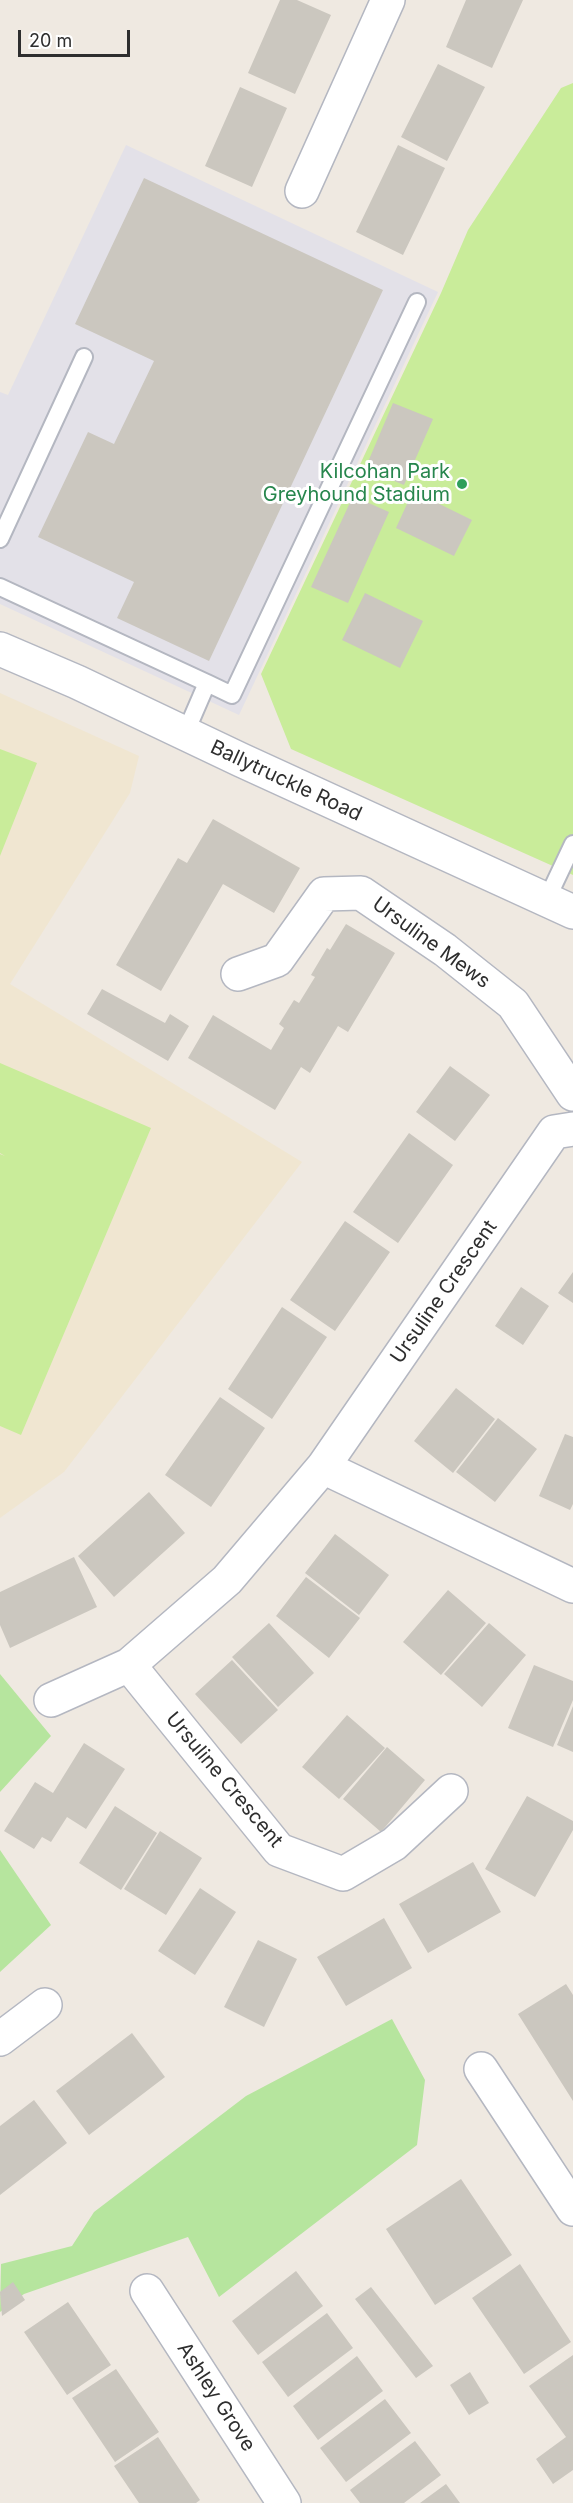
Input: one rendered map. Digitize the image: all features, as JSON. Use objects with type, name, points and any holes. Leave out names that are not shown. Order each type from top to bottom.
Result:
[{"type":"street","points":[[302,190],[388,0]]},
{"type":"street","name":"Ballytruckle Road","points":[[0,649],[86,686],[185,734],[560,905]]},
{"type":"street","name":"Ursuline Mews","points":[[238,974],[277,960],[324,894],[361,893],[445,950],[513,1004],[573,1094]]},
{"type":"street","name":"Ursuline Crescent","points":[[51,1700],[129,1665],[226,1580],[323,1467],[554,1132],[573,1129]]},
{"type":"street","points":[[323,1467],[573,1586]]},
{"type":"street","name":"Ursuline Crescent","points":[[129,1665],[279,1850],[343,1874],[394,1844],[451,1791]]},
{"type":"street","points":[[0,2039],[45,2005]]},
{"type":"street","points":[[481,2069],[573,2208]]},
{"type":"street","name":"Ashley Grove","points":[[147,2290],[284,2503]]},
{"type":"lane","points":[[0,587],[232,695],[417,302]]},
{"type":"lane","points":[[0,539],[84,357]]},
{"type":"lane","points":[[185,734],[207,683]]},
{"type":"lane","points":[[560,905],[573,844]]},
{"type":"shaded area","points":[[126,145],[438,292],[239,715],[0,604],[0,392],[8,395]]},
{"type":"shaded area","points":[[0,693],[139,756],[130,793],[10,984],[302,1162],[64,1472],[0,1518]]},
{"type":"green space","name":"Kilcohan Park Greyhound Stadium","points":[[573,83],[573,875],[291,749],[261,674],[441,293],[468,230],[561,88]]},
{"type":"green space","points":[[0,749],[37,763],[0,856]]},
{"type":"green space","points":[[0,1063],[151,1128],[21,1435],[0,1426],[0,1154],[5,1156],[0,1153]]},
{"type":"green space","points":[[0,1674],[51,1736],[0,1792]]},
{"type":"green space","points":[[0,1850],[51,1925],[0,1972]]},
{"type":"green space","points":[[392,2019],[425,2080],[417,2145],[219,2297],[188,2237],[24,2294],[0,2312],[1,2264],[72,2246],[94,2212],[246,2096]]},
{"type":"building","points":[[280,0],[297,0],[331,15],[295,94],[248,73]]},
{"type":"building","points":[[466,0],[523,0],[492,68],[446,47]]},
{"type":"building","points":[[438,64],[485,87],[447,161],[401,137]]},
{"type":"building","points":[[240,87],[287,108],[252,187],[205,166]]},
{"type":"building","points":[[398,145],[445,168],[403,255],[356,232]]},
{"type":"building","points":[[144,178],[383,290],[209,661],[117,618],[134,582],[38,537],[88,432],[114,444],[154,361],[75,324]]},
{"type":"building","points":[[393,403],[433,419],[404,485],[365,469]]},
{"type":"building","points":[[413,491],[472,520],[454,556],[396,528]]},
{"type":"building","points":[[353,496],[389,512],[348,603],[311,587]]},
{"type":"building","points":[[365,593],[423,621],[400,668],[342,640]]},
{"type":"building","points":[[213,819],[300,868],[274,913],[223,884],[161,991],[116,965],[178,858],[187,863]]},
{"type":"building","points":[[346,924],[395,953],[348,1032],[338,1026],[310,1073],[301,1067],[275,1110],[188,1058],[213,1015],[271,1050],[284,1028],[279,1024],[294,1000],[299,1003],[315,977],[311,975],[327,948],[330,950]]},
{"type":"building","points":[[102,989],[165,1023],[170,1014],[189,1026],[168,1061],[87,1014]]},
{"type":"building","points":[[450,1066],[490,1095],[455,1141],[416,1112]]},
{"type":"building","points":[[409,1133],[453,1165],[398,1243],[353,1212]]},
{"type":"building","points":[[345,1221],[390,1252],[335,1331],[290,1300]]},
{"type":"building","points":[[573,1272],[573,1303],[558,1293]]},
{"type":"building","points":[[521,1287],[549,1306],[523,1345],[495,1326]]},
{"type":"building","points":[[282,1307],[327,1337],[272,1419],[228,1389]]},
{"type":"building","points":[[456,1388],[495,1419],[453,1473],[414,1441]]},
{"type":"building","points":[[220,1397],[265,1428],[211,1507],[165,1475]]},
{"type":"building","points":[[498,1418],[537,1449],[495,1502],[456,1472]]},
{"type":"building","points":[[565,1434],[573,1437],[573,1504],[570,1510],[539,1496]]},
{"type":"building","points":[[149,1492],[185,1533],[114,1597],[78,1556]]},
{"type":"building","points":[[335,1534],[389,1575],[359,1615],[305,1573]]},
{"type":"building","points":[[74,1557],[97,1607],[10,1648],[0,1625],[0,1592]]},
{"type":"building","points":[[306,1577],[360,1618],[329,1658],[276,1616]]},
{"type":"building","points":[[448,1590],[486,1623],[441,1675],[403,1642]]},
{"type":"building","points":[[269,1623],[314,1673],[278,1707],[232,1657]]},
{"type":"building","points":[[489,1623],[526,1655],[482,1707],[444,1674]]},
{"type":"building","points":[[232,1660],[278,1710],[241,1744],[195,1694]]},
{"type":"building","points":[[534,1665],[573,1681],[573,1700],[553,1747],[508,1728]]},
{"type":"building","points":[[573,1706],[573,1752],[557,1745]]},
{"type":"building","points":[[347,1715],[385,1748],[339,1799],[302,1767]]},
{"type":"building","points":[[84,1743],[125,1769],[86,1829],[67,1817],[51,1842],[42,1837],[34,1849],[4,1831],[35,1782],[53,1793]]},
{"type":"building","points":[[387,1747],[425,1780],[381,1832],[343,1799]]},
{"type":"building","points":[[527,1796],[573,1821],[573,1830],[535,1897],[485,1869]]},
{"type":"building","points":[[115,1806],[157,1833],[121,1890],[79,1863]]},
{"type":"building","points":[[160,1831],[202,1858],[166,1915],[124,1889]]},
{"type":"building","points":[[473,1862],[501,1912],[428,1953],[399,1904]]},
{"type":"building","points":[[200,1888],[236,1912],[195,1975],[158,1951]]},
{"type":"building","points":[[384,1918],[412,1968],[346,2006],[317,1957]]},
{"type":"building","points":[[258,1940],[297,1959],[264,2027],[224,2007]]},
{"type":"building","points":[[566,1984],[573,1995],[573,2101],[518,2014]]},
{"type":"building","points":[[132,2033],[165,2077],[89,2135],[56,2091]]},
{"type":"building","points":[[34,2100],[67,2143],[0,2195],[0,2126]]},
{"type":"building","points":[[461,2179],[512,2255],[435,2305],[386,2229]]},
{"type":"building","points":[[520,2264],[571,2342],[524,2374],[472,2298]]},
{"type":"building","points":[[296,2271],[323,2306],[258,2355],[232,2321]]},
{"type":"building","points":[[13,2282],[25,2300],[2,2316],[0,2292]]},
{"type":"building","points":[[371,2287],[433,2366],[416,2378],[355,2299]]},
{"type":"building","points":[[68,2302],[111,2365],[67,2395],[24,2332]]},
{"type":"building","points":[[327,2313],[353,2348],[288,2397],[262,2362]]},
{"type":"building","points":[[573,2355],[573,2470],[553,2484],[536,2459],[566,2437],[529,2386]]},
{"type":"building","points":[[357,2356],[383,2391],[318,2440],[293,2406]]},
{"type":"building","points":[[116,2369],[159,2432],[115,2462],[72,2398]]},
{"type":"building","points":[[470,2372],[489,2403],[469,2415],[450,2385]]},
{"type":"building","points":[[385,2399],[411,2433],[346,2482],[320,2448]]},
{"type":"building","points":[[158,2437],[200,2500],[196,2503],[139,2503],[114,2466]]},
{"type":"building","points":[[415,2441],[441,2475],[404,2503],[360,2503],[350,2490]]},
{"type":"building","points":[[446,2484],[460,2503],[420,2503]]},
{"type":"place","name":"Kilcohan Park Greyhound Stadium","points":[[462,484]]}]
